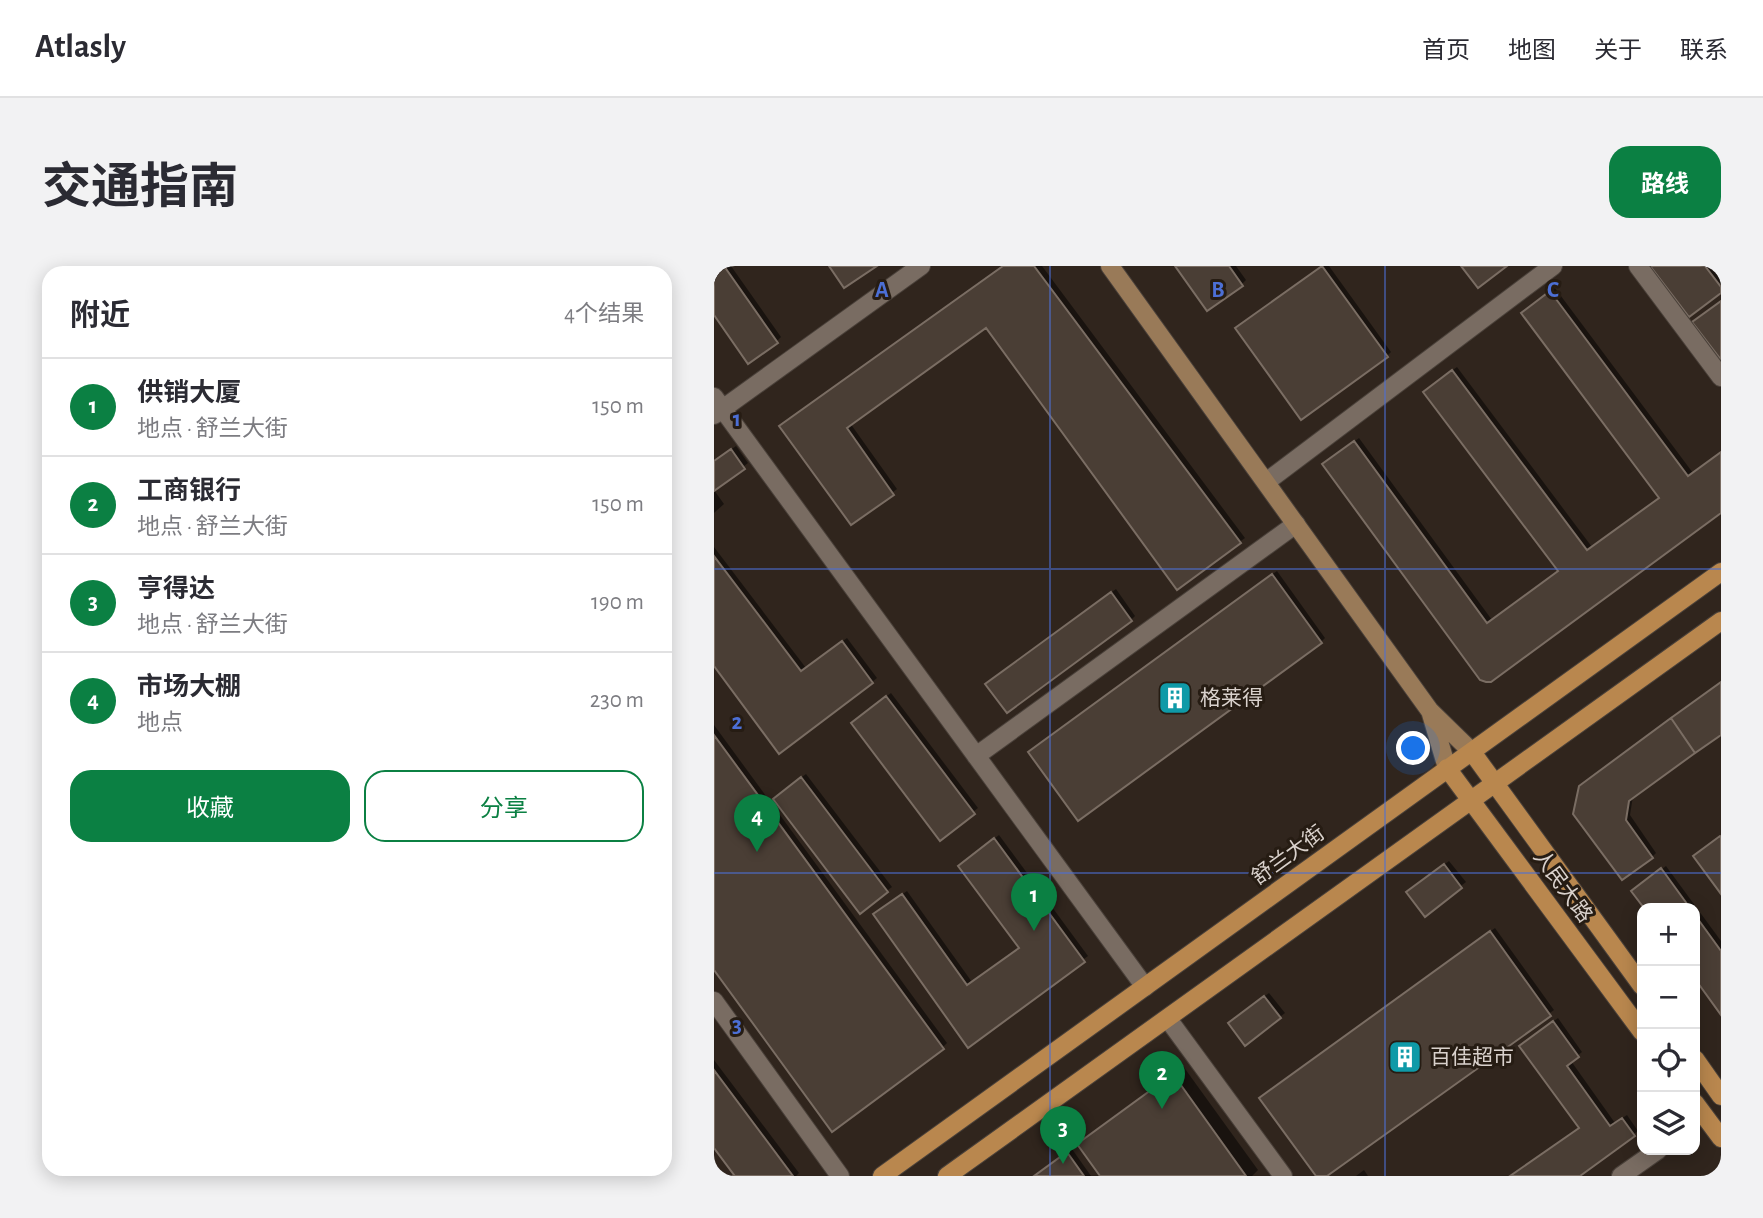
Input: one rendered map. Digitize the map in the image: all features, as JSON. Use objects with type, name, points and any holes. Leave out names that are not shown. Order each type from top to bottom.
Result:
[{"type":"main road","points":[[1110,266],[1430,711],[1472,752]]},
{"type":"main road","name":"舒兰大街","points":[[882,1176],[1721,572]]},
{"type":"main road","points":[[947,1176],[1721,621]]},
{"type":"main road","points":[[1430,711],[1447,768]]},
{"type":"main road","name":"人民大路","points":[[1472,752],[1637,979]]},
{"type":"main road","name":"人民大路","points":[[1447,768],[1640,1029]]},
{"type":"main road","points":[[1700,1066],[1721,1096]]},
{"type":"main road","points":[[1700,1116],[1721,1138]]},
{"type":"street","points":[[921,266],[717,407],[1145,987]]},
{"type":"street","points":[[1266,482],[1553,266]]},
{"type":"street","points":[[1638,266],[1721,377]]},
{"type":"street","points":[[976,756],[1296,524]]},
{"type":"street","points":[[714,1001],[840,1176]]},
{"type":"street","points":[[1168,1019],[1283,1176]]},
{"type":"street","points":[[1622,1176],[1651,1155]]},
{"type":"building","points":[[714,266],[724,266],[778,343],[748,364],[714,315]]},
{"type":"building","points":[[829,266],[877,266],[844,288]]},
{"type":"building","points":[[1003,266],[1034,266],[1241,543],[1177,590],[986,328],[847,428],[894,495],[851,525],[779,426]]},
{"type":"building","points":[[1175,266],[1229,266],[1243,286],[1207,311]]},
{"type":"building","points":[[1322,266],[1388,357],[1301,420],[1235,328]]},
{"type":"building","points":[[1461,266],[1507,266],[1478,288]]},
{"type":"building","points":[[1650,266],[1705,266],[1721,287],[1721,293],[1689,317]]},
{"type":"building","points":[[1550,291],[1688,476],[1721,452],[1721,513],[1491,682],[1486,682],[1480,680],[1322,464],[1354,441],[1487,623],[1558,571],[1423,392],[1452,370],[1587,550],[1659,498],[1521,313]]},
{"type":"building","points":[[1721,301],[1721,360],[1692,322]]},
{"type":"building","points":[[731,449],[745,469],[714,491],[714,461]]},
{"type":"building","points":[[714,556],[801,671],[842,641],[873,683],[779,754],[714,666]]},
{"type":"building","name":"格莱得","points":[[1272,574],[1322,643],[1078,821],[1028,752]]},
{"type":"building","points":[[1111,592],[1132,621],[1007,713],[985,684]]},
{"type":"building","points":[[1721,682],[1721,735],[1695,753],[1671,718]]},
{"type":"building","points":[[886,696],[975,814],[940,841],[851,723]]},
{"type":"building","points":[[1671,718],[1695,753],[1629,801],[1626,820],[1653,858],[1622,880],[1573,814],[1579,786]]},
{"type":"building","points":[[714,735],[944,1049],[832,1132],[714,970]]},
{"type":"building","points":[[801,777],[888,892],[860,914],[773,799]]},
{"type":"building","points":[[1721,837],[1721,894],[1693,856]]},
{"type":"building","points":[[994,838],[1085,962],[968,1048],[873,914],[902,894],[967,985],[1019,948],[958,866]]},
{"type":"building","points":[[1444,864],[1462,888],[1425,917],[1406,892]]},
{"type":"building","points":[[1661,868],[1686,903],[1640,903],[1631,891]]},
{"type":"building","points":[[1700,922],[1721,951],[1721,1015],[1700,986]]},
{"type":"building","name":"百佳超市","points":[[1490,931],[1551,1016],[1327,1176],[1316,1176],[1259,1098]]},
{"type":"building","points":[[1264,996],[1281,1018],[1245,1046],[1228,1023]]},
{"type":"building","points":[[1553,1021],[1579,1057],[1567,1066],[1610,1126],[1622,1118],[1635,1136],[1580,1176],[1510,1176],[1579,1128],[1519,1046]]},
{"type":"building","points":[[714,1070],[793,1176],[732,1176],[734,1175],[714,1148]]},
{"type":"building","points":[[1173,1074],[1246,1176],[1100,1176],[1077,1144]]},
{"type":"building","points":[[1067,1152],[1084,1176],[1034,1176]]},
{"type":"place","name":"格莱得","points":[[1175,698]]},
{"type":"place","name":"市场大棚","points":[[757,852]]},
{"type":"place","name":"供销大厦","points":[[1034,931]]},
{"type":"place","name":"百佳超市","points":[[1405,1057]]},
{"type":"place","name":"工商银行","points":[[1162,1109]]},
{"type":"place","name":"亨得达","points":[[1063,1164]]}]
